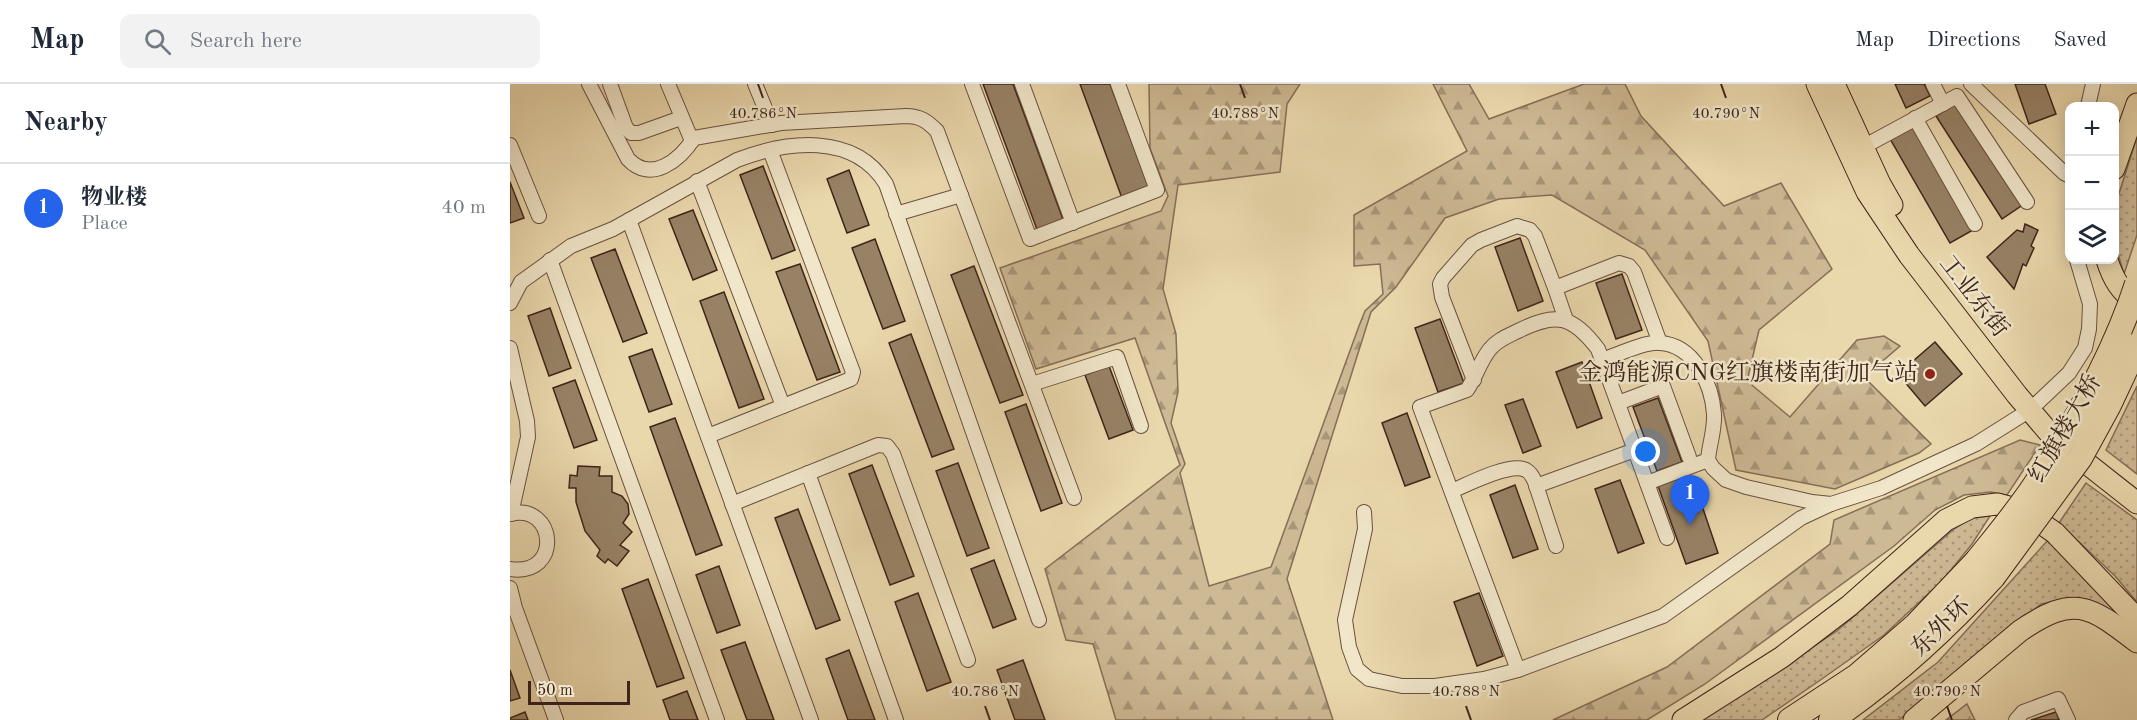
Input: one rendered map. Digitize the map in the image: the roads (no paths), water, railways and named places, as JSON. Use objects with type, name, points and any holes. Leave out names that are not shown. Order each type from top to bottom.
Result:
[{"type":"highway","name":"红旗楼大桥","points":[[1985,570],[2086,402],[2130,307],[2137,284]]},
{"type":"highway","name":"红旗楼大桥","points":[[1985,570],[2080,458],[2109,405],[2137,345]]},
{"type":"highway","points":[[1790,720],[1857,676],[1916,624],[1985,570]]},
{"type":"highway","name":"东外环","points":[[1831,720],[1921,650],[1964,609],[1985,570]]},
{"type":"main road","name":"工业东街","points":[[1817,84],[1867,192],[1909,255],[2033,407],[2137,489]]},
{"type":"main road","name":"工业东街","points":[[1834,84],[1880,184],[1919,249],[2052,436],[2137,503]]},
{"type":"main road","points":[[2119,157],[2137,104]]},
{"type":"main road","points":[[2109,264],[2115,281],[2125,294],[2137,303]]},
{"type":"main road","points":[[1683,720],[1782,657],[1849,606],[1946,520],[1972,507],[1997,504],[2024,511],[2055,533],[2137,619]]},
{"type":"main road","points":[[1914,720],[2020,631],[2038,619],[2060,610],[2080,607],[2097,614],[2137,642]]},
{"type":"street","points":[[589,84],[619,146],[635,167],[645,169],[658,168],[672,163],[684,153],[694,138],[772,125],[918,116],[928,122],[938,131],[1074,498]]},
{"type":"street","points":[[610,84],[631,133],[639,133],[681,118]]},
{"type":"street","points":[[668,84],[692,141]]},
{"type":"street","points":[[755,84],[772,125]]},
{"type":"street","points":[[972,84],[1030,239],[1156,190],[1118,84]]},
{"type":"street","points":[[1022,84],[1073,223]]},
{"type":"street","points":[[1933,84],[1942,104]]},
{"type":"street","points":[[1971,84],[2065,174]]},
{"type":"street","points":[[2089,102],[2093,84]]},
{"type":"street","points":[[1863,147],[1957,96],[2027,202]]},
{"type":"street","points":[[1915,118],[1976,224]]},
{"type":"street","points":[[510,145],[539,216]]},
{"type":"street","points":[[510,303],[521,282],[571,246],[629,220],[737,160],[770,150],[816,145],[841,149],[862,158],[877,170],[886,184],[1039,620]]},
{"type":"street","points":[[708,436],[851,379],[853,372],[770,150]]},
{"type":"street","points":[[697,181],[783,406]]},
{"type":"street","points":[[896,214],[961,195]]},
{"type":"street","points":[[629,220],[811,720]]},
{"type":"street","points":[[1474,380],[1442,297],[1440,284],[1472,245],[1517,226],[1530,230],[1535,236],[1566,320]]},
{"type":"street","points":[[550,260],[717,720]]},
{"type":"street","points":[[1555,288],[1619,263],[1629,266],[1634,272],[1660,343]]},
{"type":"street","points":[[1364,512],[1365,529],[1345,620],[1349,647],[1358,669],[1369,679],[1402,686],[1436,686],[1484,679],[1518,670],[1663,616],[1801,518],[1831,504],[1881,488],[1976,444],[2033,407],[2068,373],[2085,348],[2089,329],[2090,304],[2078,264]]},
{"type":"street","points":[[1518,670],[1420,406],[1467,390],[1490,348],[1499,341],[1536,322],[1553,319],[1566,320],[1579,327],[1598,349],[1668,538]]},
{"type":"street","points":[[1602,360],[1649,344],[1660,343],[1679,349],[1691,357],[1701,370],[1708,387],[1714,414],[1713,437],[1708,460],[1713,468],[1726,480],[1746,487],[1831,504]]},
{"type":"street","points":[[510,348],[527,421],[528,436],[510,514],[524,513],[533,516],[546,530],[548,539],[543,557],[537,564],[529,569],[510,569],[510,580]]},
{"type":"street","points":[[1032,384],[1117,357],[1141,426]]},
{"type":"street","points":[[1618,403],[1664,386],[1689,457]]},
{"type":"street","points":[[732,504],[878,445],[887,446],[893,454],[968,660]]},
{"type":"street","points":[[1536,486],[1635,450]]},
{"type":"street","points":[[1647,483],[1708,460]]},
{"type":"street","points":[[1452,490],[1516,468],[1525,469],[1531,474],[1536,486],[1556,546]]},
{"type":"street","points":[[808,473],[896,720]]},
{"type":"street","points":[[510,588],[515,608],[556,720]]},
{"type":"street","points":[[2016,720],[2023,712],[2058,699],[2068,720]]},
{"type":"place","name":"金鸿能源CNG红旗楼南街加气站","points":[[1930,374]]},
{"type":"place","name":"物业楼","points":[[1690,525]]}]
